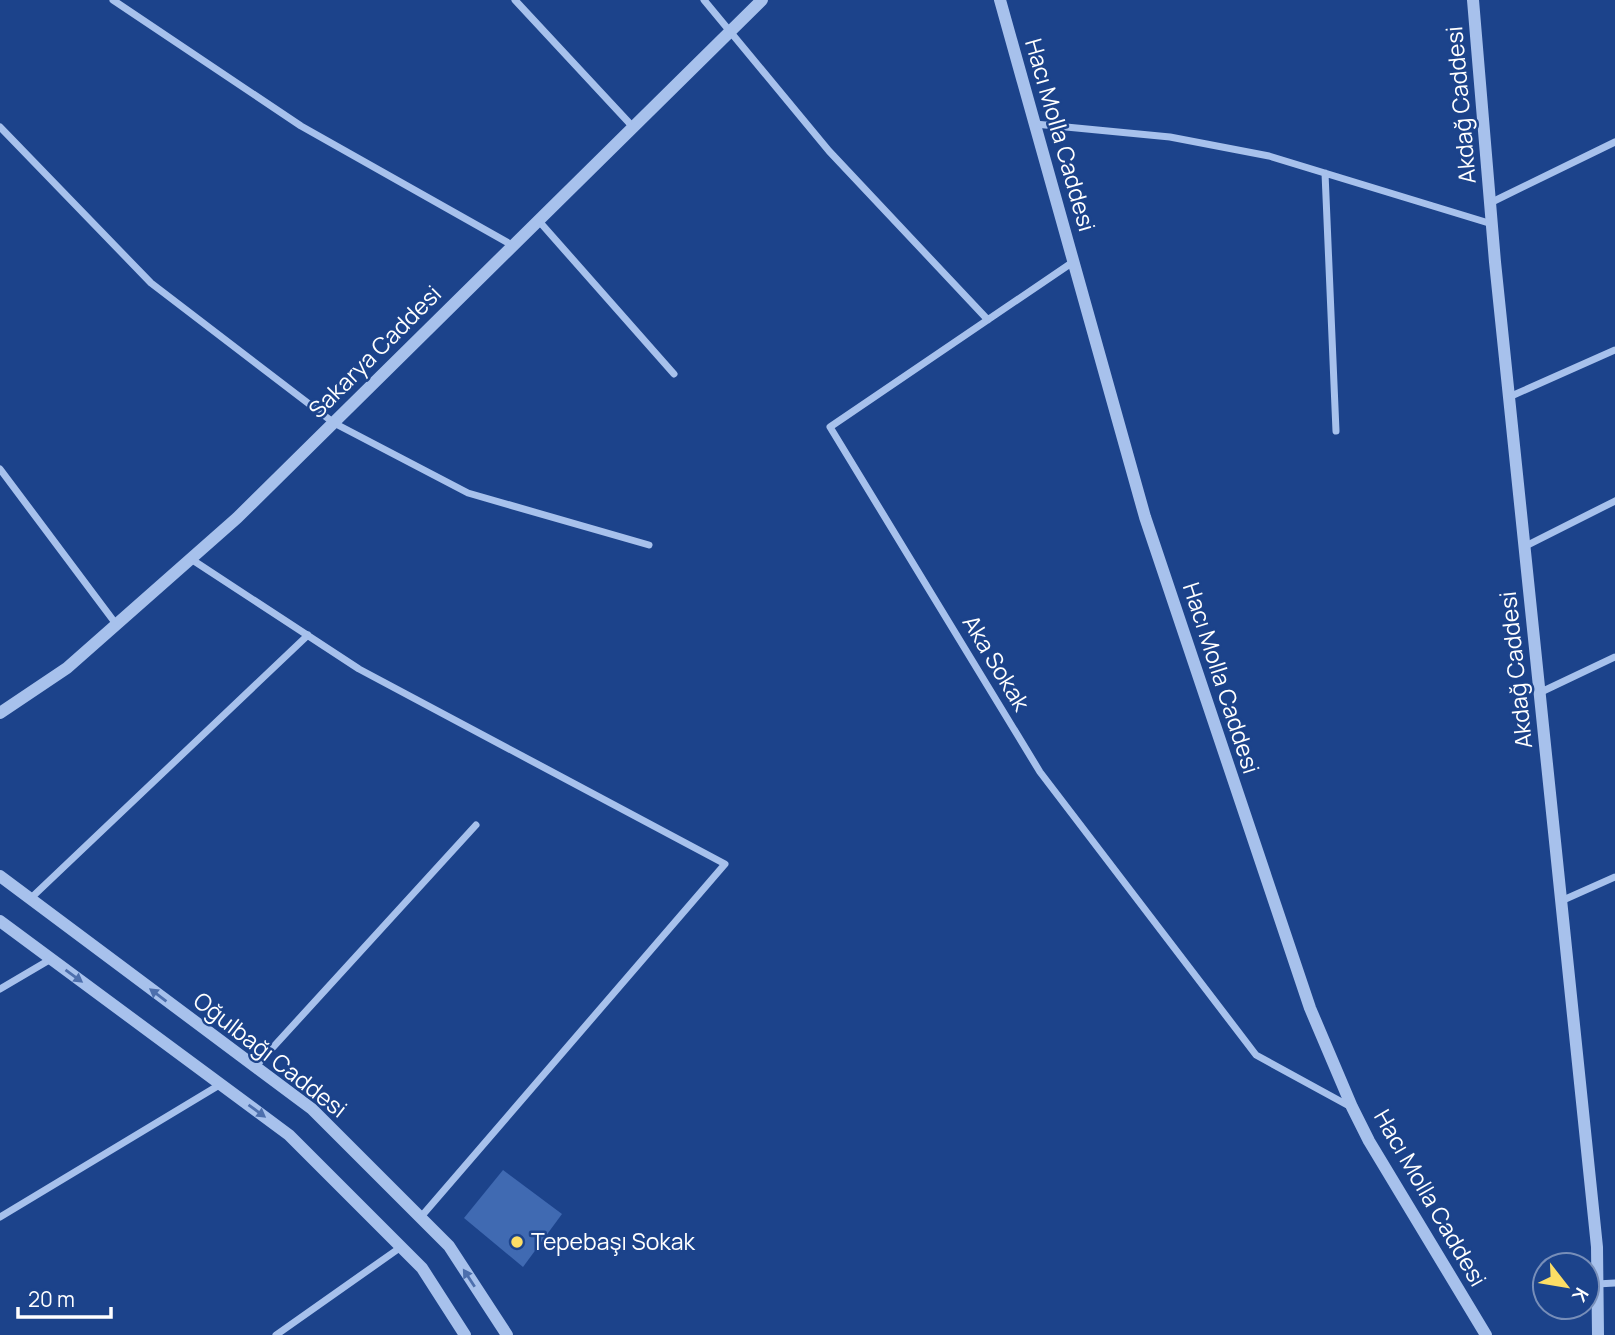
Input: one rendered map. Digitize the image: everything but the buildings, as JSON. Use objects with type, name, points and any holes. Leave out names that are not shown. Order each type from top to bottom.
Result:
[{"type":"street","points":[[113,0],[301,126],[512,245]]},
{"type":"street","points":[[515,0],[633,127]]},
{"type":"street","points":[[704,0],[829,151],[988,320]]},
{"type":"street","name":"Sakarya Caddesi","points":[[0,713],[67,667],[237,518],[762,0]]},
{"type":"street","name":"Hacı Molla Caddesi","points":[[1000,0],[1150,531],[1310,1008],[1369,1141],[1486,1335]]},
{"type":"street","name":"Akdağ Caddesi","points":[[1473,0],[1509,397],[1597,1251]]},
{"type":"street","points":[[1035,124],[1170,137],[1269,156],[1492,224]]},
{"type":"street","points":[[0,127],[151,283],[334,423],[468,493],[649,545]]},
{"type":"street","points":[[1490,203],[1615,142]]},
{"type":"street","points":[[1325,173],[1336,431]]},
{"type":"street","points":[[538,220],[674,374]]},
{"type":"street","name":"Aka Sokak","points":[[1073,262],[831,427],[1040,772],[1256,1055],[1352,1107]]},
{"type":"street","points":[[1509,397],[1615,350]]},
{"type":"street","points":[[0,469],[116,624]]},
{"type":"street","points":[[1524,547],[1615,501]]},
{"type":"street","points":[[191,559],[359,669],[725,864],[420,1218]]},
{"type":"street","points":[[30,900],[308,635]]},
{"type":"street","points":[[1539,694],[1615,657]]},
{"type":"street","points":[[255,1067],[476,825]]},
{"type":"street","name":"Oğulbağı Caddesi","points":[[0,876],[312,1109],[449,1246],[507,1335]]},
{"type":"street","points":[[1561,901],[1615,877]]},
{"type":"street","points":[[0,920],[289,1135],[422,1268],[465,1335]]},
{"type":"street","points":[[0,989],[51,958]]},
{"type":"street","points":[[0,1217],[221,1084]]},
{"type":"street","points":[[276,1335],[401,1247]]},
{"type":"place","name":"Tepebaşı Sokak","points":[[517,1242]]}]
